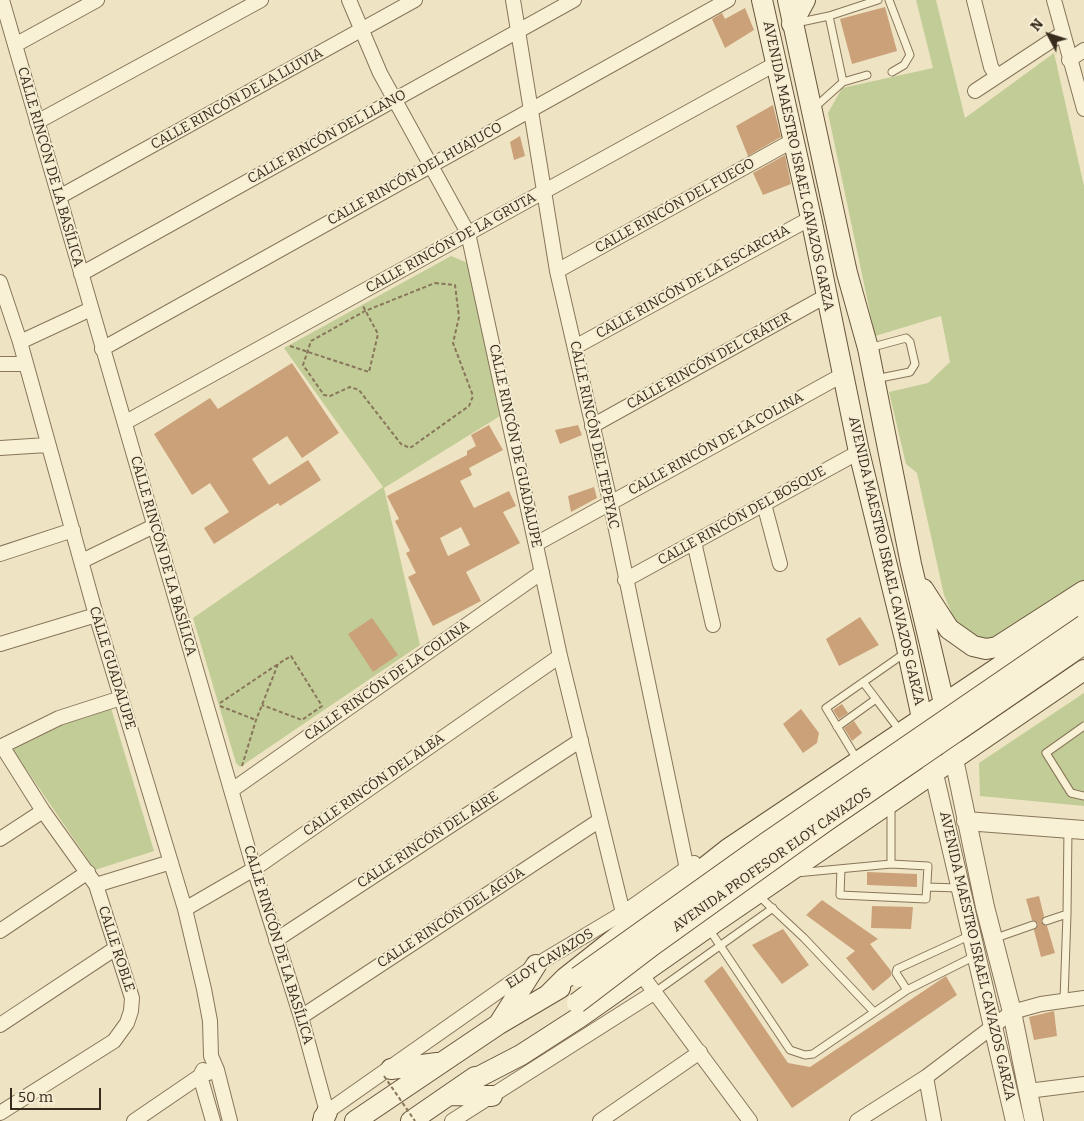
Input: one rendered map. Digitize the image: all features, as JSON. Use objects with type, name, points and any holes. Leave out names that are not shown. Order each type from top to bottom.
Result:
[{"type":"main road","name":"AVENIDA MAESTRO ISRAEL CAVAZOS GARZA","points":[[762,0],[811,218],[859,452],[908,652],[934,774]]},
{"type":"main road","name":"AVENIDA MAESTRO ISRAEL CAVAZOS GARZA","points":[[788,0],[847,273],[868,348],[911,564],[944,703],[954,759]]},
{"type":"main road","points":[[792,24],[805,0]]},
{"type":"main road","points":[[811,218],[828,238],[836,268],[847,273]]},
{"type":"main road","points":[[826,296],[843,310],[849,323],[864,381],[877,399]]},
{"type":"main road","points":[[911,564],[931,603],[949,629],[973,646],[986,649],[997,647],[1084,591]]},
{"type":"main road","name":"AVENIDA PROFESOR ELOY CAVAZOS","points":[[548,995],[565,978],[712,862],[782,812],[1084,610]]},
{"type":"main road","points":[[1061,625],[1055,636],[1055,649],[1060,660],[1070,668],[1083,670]]},
{"type":"main road","name":"AVENIDA PROFESOR ELOY CAVAZOS","points":[[355,1121],[499,1024],[578,977],[774,837],[1084,625]]},
{"type":"main road","name":"AVENIDA PROFESOR ELOY CAVAZOS","points":[[411,1121],[577,1003],[653,945],[826,821],[1084,644]]},
{"type":"main road","points":[[1009,660],[1020,658],[1030,662],[1039,669],[1043,679],[1043,690],[1038,700]]},
{"type":"main road","name":"AVENIDA PROFESOR ELOY CAVAZOS","points":[[457,1089],[521,1055],[934,774],[1083,670]]},
{"type":"main road","points":[[827,782],[823,796],[823,809],[835,823],[851,829]]},
{"type":"main road","points":[[782,812],[807,808],[819,818],[824,835],[814,855]]},
{"type":"main road","points":[[499,1024],[536,965]]},
{"type":"main road","points":[[388,1072],[442,1062]]},
{"type":"main road","points":[[457,1089],[492,1096]]},
{"type":"street","name":"CALLE RINCÓN DE LA BASÍLICA","points":[[2,0],[4,21],[15,45],[102,349],[126,422],[154,526],[254,869],[301,1017],[321,1118]]},
{"type":"street","points":[[15,45],[97,0]]},
{"type":"street","points":[[37,122],[261,0]]},
{"type":"street","name":"CALLE RINCÓN DE GUADALUPE","points":[[349,0],[360,31],[394,100],[468,233],[560,656],[623,913]]},
{"type":"street","name":"CALLE RINCÓN DE LA LLUVIA","points":[[59,197],[416,0]]},
{"type":"street","name":"CALLE RINCÓN DEL TEPEYAC","points":[[513,0],[557,271],[610,502],[686,869]]},
{"type":"street","name":"CALLE RINCÓN DEL LLANO","points":[[81,274],[574,0]]},
{"type":"street","name":"CALLE RINCÓN DEL HUAJUCO","points":[[102,349],[728,0]]},
{"type":"street","points":[[974,0],[991,67],[996,75]]},
{"type":"street","points":[[1054,0],[1069,60],[1084,108]]},
{"type":"street","points":[[975,91],[996,75],[1063,33]]},
{"type":"street","points":[[1069,60],[1084,50]]},
{"type":"street","name":"CALLE RINCÓN DE LA GRUTA","points":[[126,422],[776,63]]},
{"type":"street","name":"CALLE RINCÓN DEL FUEGO","points":[[557,271],[794,140]]},
{"type":"street","name":"CALLE RINCÓN DE LA ESCARCHA","points":[[575,346],[811,218]]},
{"type":"street","name":"CALLE GUADALUPE","points":[[0,282],[20,342],[47,445],[120,698],[185,909],[204,989],[210,1028],[211,1056],[217,1070],[230,1121]]},
{"type":"street","name":"CALLE RINCÓN DEL CRÁTER","points":[[592,426],[826,296]]},
{"type":"street","points":[[20,342],[91,309]]},
{"type":"street","points":[[0,364],[25,364]]},
{"type":"street","name":"CALLE RINCÓN DE LA COLINA","points":[[536,544],[844,374]]},
{"type":"street","points":[[0,448],[47,445]]},
{"type":"street","name":"CALLE RINCÓN DEL BOSQUE","points":[[625,580],[859,452]]},
{"type":"street","points":[[764,504],[780,564]]},
{"type":"street","points":[[82,562],[154,526]]},
{"type":"street","points":[[0,554],[73,530]]},
{"type":"street","points":[[694,542],[713,625]]},
{"type":"street","name":"CALLE RINCÓN DE LA COLINA","points":[[232,790],[542,572]]},
{"type":"street","points":[[0,644],[96,616]]},
{"type":"street","name":"CALLE RINCÓN DEL ALBA","points":[[185,909],[254,869],[560,656]]},
{"type":"street","points":[[1,746],[59,718],[120,698]]},
{"type":"street","name":"CALLE RINCÓN DEL AIRE","points":[[276,940],[581,740]]},
{"type":"street","name":"CALLE ROBLE","points":[[0,1113],[114,1041],[122,1032],[132,1011],[132,998],[96,885],[1,746]]},
{"type":"street","name":"AVENIDA MAESTRO ISRAEL CAVAZOS GARZA","points":[[954,759],[993,939],[1012,1012],[1034,1121]]},
{"type":"street","name":"AVENIDA MAESTRO ISRAEL CAVAZOS GARZA","points":[[934,774],[994,1024],[1015,1121]]},
{"type":"street","points":[[0,840],[43,810]]},
{"type":"street","name":"ELOY CAVAZOS","points":[[321,1118],[536,965],[623,913],[757,823],[782,812]]},
{"type":"street","name":"CALLE RINCÓN DEL AGUA","points":[[301,1017],[600,820]]},
{"type":"street","points":[[966,821],[1076,829]]},
{"type":"street","points":[[96,885],[171,862]]},
{"type":"street","points":[[0,931],[88,872]]},
{"type":"street","points":[[0,1025],[116,948]]},
{"type":"street","points":[[641,974],[700,1052],[745,1119]]},
{"type":"street","points":[[452,1121],[655,992]]},
{"type":"street","points":[[858,1121],[926,1077],[1012,1012],[1064,1000],[1084,998]]},
{"type":"street","points":[[600,1121],[700,1052]]},
{"type":"street","points":[[211,1056],[200,1076],[213,1121]]},
{"type":"street","points":[[134,1121],[200,1076],[217,1070]]},
{"type":"street","points":[[926,1077],[934,1121]]},
{"type":"street","points":[[1028,1091],[1084,1084]]},
{"type":"lane","points":[[792,24],[829,16],[878,0]]},
{"type":"lane","points":[[889,0],[910,55],[904,65],[892,72]]},
{"type":"lane","points":[[829,16],[843,82]]},
{"type":"lane","points":[[812,109],[843,82],[867,75]]},
{"type":"lane","points":[[868,348],[906,338],[910,342],[915,364],[910,372],[874,379]]},
{"type":"lane","points":[[858,761],[826,708],[908,652]]},
{"type":"lane","points":[[864,682],[901,732]]},
{"type":"lane","points":[[836,727],[876,699]]},
{"type":"lane","points":[[1084,726],[1046,753],[1071,793],[1084,796]]},
{"type":"lane","points":[[891,864],[892,802]]},
{"type":"lane","points":[[1064,1000],[1068,914],[1076,829]]},
{"type":"lane","points":[[786,874],[891,864],[928,866],[926,899],[840,895],[840,869]]},
{"type":"lane","points":[[927,887],[961,888]]},
{"type":"lane","points":[[757,894],[773,908],[874,1012]]},
{"type":"lane","points":[[655,992],[773,908]]},
{"type":"lane","points":[[1046,921],[1068,914]]},
{"type":"lane","points":[[993,939],[1033,925]]},
{"type":"lane","points":[[708,927],[785,1043],[794,1052],[813,1054],[907,990],[977,956]]},
{"type":"lane","points":[[907,990],[896,973],[897,970],[972,935]]},
{"type":"path","points":[[435,283],[455,285],[459,317],[453,343],[473,396],[469,406],[410,448],[400,444],[359,390],[350,387],[330,396],[324,395],[304,366],[306,352],[311,341],[366,311],[435,283]]},
{"type":"path","points":[[281,337],[284,344],[369,372],[378,334],[356,295]]},
{"type":"path","points":[[256,720],[217,705],[291,656],[322,706],[302,720],[262,705]]},
{"type":"path","points":[[249,778],[242,764],[256,720],[278,664]]},
{"type":"path","points":[[388,1072],[415,1121]]},
{"type":"green space","points":[[916,0],[936,0],[965,118],[1054,53],[1084,186],[1084,582],[996,640],[985,640],[968,634],[955,621],[944,595],[917,473],[906,464],[889,392],[928,383],[950,362],[941,316],[875,336],[828,113],[842,88],[933,68]]},
{"type":"green space","points":[[451,256],[468,263],[500,416],[384,488],[420,645],[240,767],[236,763],[193,618],[383,487],[284,348]]},
{"type":"green space","points":[[1084,693],[1084,806],[980,796],[979,763]]},
{"type":"green space","points":[[111,708],[154,851],[95,870],[11,747],[37,733]]},
{"type":"building","points":[[885,7],[897,51],[852,64],[840,19]]},
{"type":"building","points":[[745,8],[754,30],[725,48],[712,19],[722,13],[725,19]]},
{"type":"building","points":[[773,105],[781,137],[748,156],[736,126]]},
{"type":"building","points":[[520,136],[525,156],[514,160],[510,142]]},
{"type":"building","points":[[785,155],[791,184],[763,195],[753,173]]},
{"type":"building","points":[[292,363],[339,433],[302,458],[287,436],[252,459],[269,485],[308,460],[321,480],[280,506],[278,503],[214,544],[204,528],[229,512],[210,483],[192,495],[154,434],[210,398],[218,409]]},
{"type":"building","points":[[489,425],[503,450],[469,468],[472,475],[460,481],[474,508],[509,491],[516,506],[503,512],[520,543],[466,572],[481,601],[433,626],[408,577],[416,573],[406,553],[410,551],[395,521],[399,519],[387,496],[467,455],[467,451],[476,446],[471,435]],"holes":[[[461,527],[470,545],[448,556],[440,538]]]},
{"type":"building","points":[[578,425],[582,435],[560,444],[555,430]]},
{"type":"building","points":[[594,487],[597,498],[571,512],[568,496]]},
{"type":"building","points":[[860,617],[879,645],[839,666],[826,639]]},
{"type":"building","points":[[372,618],[398,655],[373,672],[348,634]]},
{"type":"building","points":[[842,704],[848,713],[839,719],[833,710]]},
{"type":"building","points":[[801,709],[819,733],[817,743],[803,753],[783,724]]},
{"type":"building","points":[[854,721],[862,733],[852,741],[844,728]]},
{"type":"building","points":[[867,872],[917,874],[917,887],[867,885]]},
{"type":"building","points":[[1039,896],[1044,916],[1041,922],[1047,926],[1055,953],[1041,957],[1034,930],[1038,924],[1032,920],[1026,899]]},
{"type":"building","points":[[822,900],[878,939],[870,944],[891,971],[891,976],[873,991],[846,958],[855,951],[806,915]]},
{"type":"building","points":[[872,906],[913,907],[911,929],[871,928]]},
{"type":"building","points":[[783,929],[809,965],[782,984],[752,945]]},
{"type":"building","points":[[722,966],[788,1063],[810,1067],[946,976],[957,995],[792,1108],[704,981]]},
{"type":"building","points":[[1054,1011],[1057,1036],[1034,1040],[1029,1017]]}]
